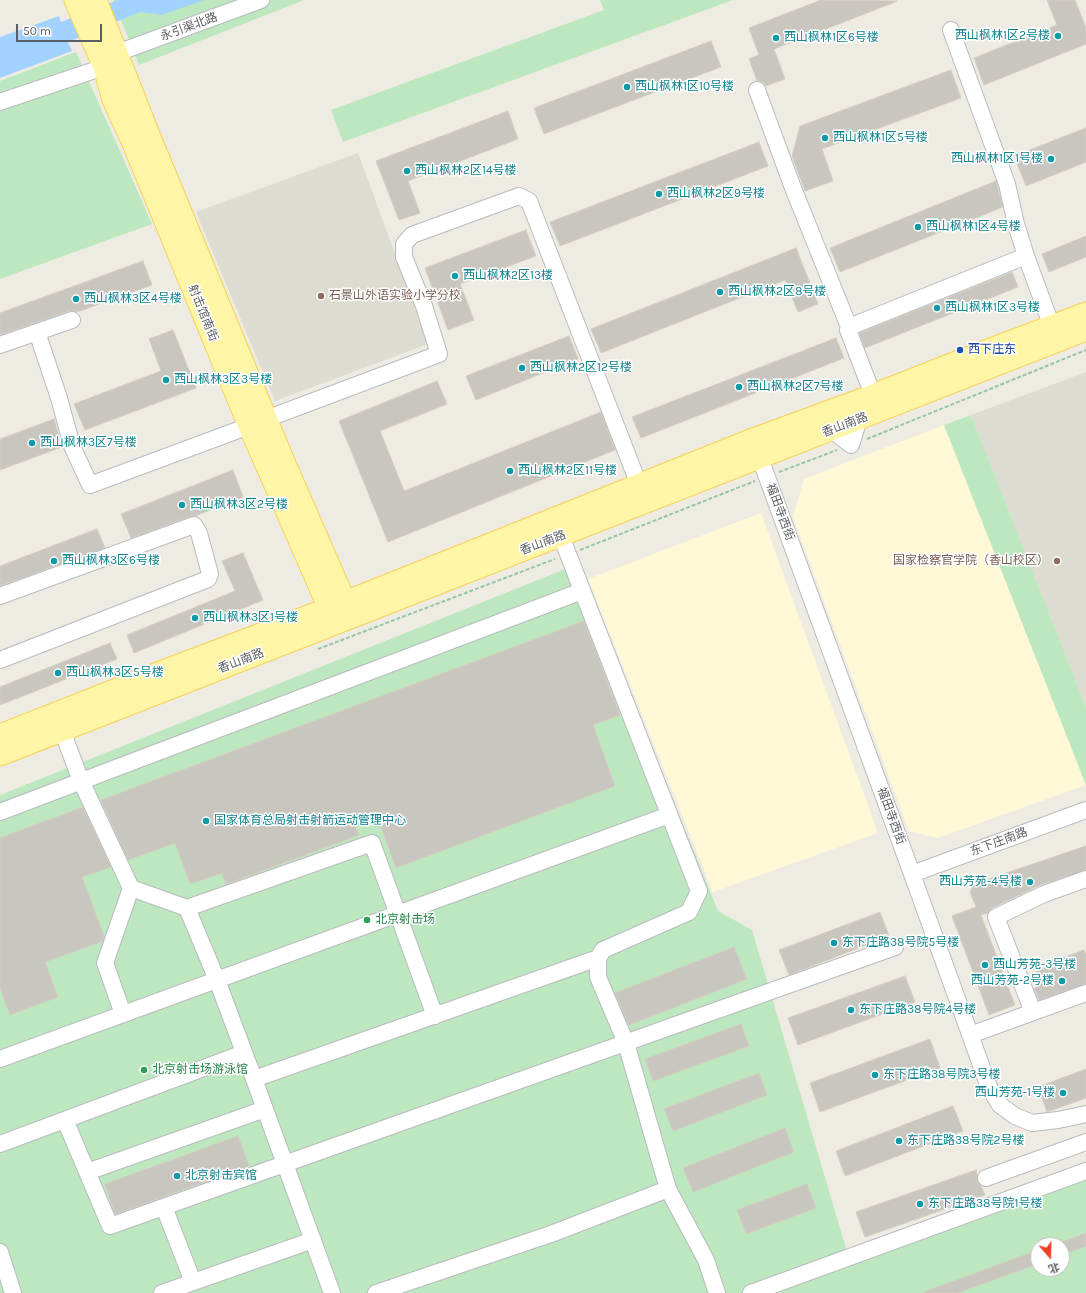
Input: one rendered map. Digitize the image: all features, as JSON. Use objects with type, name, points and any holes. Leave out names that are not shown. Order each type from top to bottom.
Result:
[{"type":"main road","name":"射击馆南街","points":[[82,0],[148,132],[258,423],[340,613]]},
{"type":"main road","name":"香山南路","points":[[0,755],[59,722],[340,613],[640,485],[760,458],[873,395],[1086,313]]},
{"type":"main road","name":"香山南路","points":[[340,613],[564,545],[760,458],[1086,330]]},
{"type":"main road","name":"香山南路","points":[[0,734],[59,722]]},
{"type":"street","name":"永引渠北路","points":[[0,102],[106,49],[261,0]]},
{"type":"street","points":[[951,30],[1007,184],[1016,224],[1026,256],[1052,327]]},
{"type":"street","points":[[757,90],[792,188],[849,327],[848,330],[873,395]]},
{"type":"street","points":[[37,332],[72,446],[90,485],[440,354],[424,306],[404,258],[404,244],[412,235],[519,196],[529,200],[640,485]]},
{"type":"street","points":[[849,327],[1026,256]]},
{"type":"street","points":[[0,345],[72,320]]},
{"type":"street","points":[[832,430],[851,445],[859,419]]},
{"type":"street","name":"福田寺西街","points":[[760,458],[989,1087],[1000,1105],[1015,1116],[1032,1123],[1058,1120],[1086,1114]]},
{"type":"street","points":[[0,596],[194,525],[199,533],[210,574],[208,579],[0,660]]},
{"type":"street","points":[[564,545],[699,891],[689,912],[603,950],[598,958],[598,977],[626,1043],[668,1189],[706,1260],[717,1293]]},
{"type":"street","points":[[0,812],[582,592]]},
{"type":"street","points":[[59,722],[81,781],[131,888],[105,962],[123,1014]]},
{"type":"street","name":"东下庄南路","points":[[912,874],[1086,810]]},
{"type":"street","points":[[0,1059],[669,815]]},
{"type":"street","points":[[131,888],[187,908],[372,843],[435,1016]]},
{"type":"street","points":[[1033,1012],[996,917],[1044,894],[1086,879]]},
{"type":"street","points":[[187,908],[217,980],[332,1293]]},
{"type":"street","points":[[65,1120],[110,1226],[895,947]]},
{"type":"street","points":[[254,1079],[598,958]]},
{"type":"street","points":[[970,1034],[1086,993]]},
{"type":"street","points":[[0,1144],[244,1053]]},
{"type":"street","points":[[87,1172],[265,1109]]},
{"type":"street","points":[[986,1178],[1086,1142]]},
{"type":"street","points":[[751,1293],[1086,1171]]},
{"type":"street","points":[[376,1293],[551,1234],[668,1189]]},
{"type":"street","points":[[164,1207],[193,1282]]},
{"type":"street","points":[[162,1293],[313,1240]]},
{"type":"street","points":[[0,1252],[13,1293]]},
{"type":"path","name":"香山南路","points":[[314,651],[564,545],[760,458],[851,445],[1086,350]]},
{"type":"shaded area","name":"石景山外语实验小学分校","points":[[358,153],[428,344],[275,401],[196,212]]},
{"type":"shaded area","name":"国家检察官学院（香山校区）","points":[[1086,372],[1086,707],[971,415]]},
{"type":"shaded area","points":[[944,425],[1086,785],[938,838],[909,831],[793,517],[804,479]]},
{"type":"shaded area","points":[[761,513],[878,833],[713,892],[588,579]]},
{"type":"green space","points":[[113,0],[304,0],[139,65]]},
{"type":"green space","points":[[600,0],[733,0],[343,142],[331,110],[604,10]]},
{"type":"green space","points":[[76,52],[152,224],[0,279],[0,81]]},
{"type":"green space","points":[[971,415],[1086,707],[1086,785],[944,425]]},
{"type":"green space","name":"北京射击场","points":[[578,564],[718,911],[752,930],[850,1262],[1086,1178],[1086,1293],[0,1293],[0,795]]},
{"type":"water","points":[[118,0],[204,0],[162,15],[140,12],[68,42],[72,51],[0,78],[0,37],[59,16],[61,22]]},
{"type":"building","name":"西山枫林1区6号楼","points":[[821,0],[898,1],[774,49],[785,79],[766,86],[763,82],[757,81],[749,59],[759,55],[749,28]]},
{"type":"building","name":"西山枫林1区2号楼","points":[[1047,0],[1075,0],[1086,28],[1086,44],[984,85],[974,58],[1057,25]]},
{"type":"building","name":"西山枫林1区10号楼","points":[[711,41],[721,67],[544,134],[534,108]]},
{"type":"building","name":"西山枫林1区5号楼","points":[[951,70],[961,98],[822,149],[833,181],[805,191],[792,156],[800,126]]},
{"type":"building","name":"西山枫林2区14号楼","points":[[508,111],[518,139],[408,181],[420,213],[399,220],[376,161]]},
{"type":"building","name":"西山枫林1区1号楼","points":[[1086,128],[1086,162],[1026,186],[1014,156]]},
{"type":"building","name":"西山枫林2区9号楼","points":[[759,142],[768,166],[560,246],[550,222]]},
{"type":"building","name":"西山枫林1区4号楼","points":[[996,181],[1003,207],[840,272],[830,248]]},
{"type":"building","name":"西山枫林2区13楼","points":[[526,230],[536,256],[460,284],[474,320],[448,330],[425,268]]},
{"type":"building","points":[[1086,236],[1086,257],[1049,272],[1042,254]]},
{"type":"building","name":"西山枫林2区8号楼","points":[[796,248],[818,304],[798,312],[785,280],[601,353],[591,329]]},
{"type":"building","name":"西山枫林3区4号楼","points":[[143,261],[152,285],[77,312],[69,311],[0,335],[0,313]]},
{"type":"building","name":"西山枫林1区3号楼","points":[[1012,272],[1018,287],[865,348],[859,333]]},
{"type":"building","name":"西山枫林3区3号楼","points":[[173,330],[196,388],[85,430],[74,404],[161,371],[149,339]]},
{"type":"building","name":"西山枫林2区12号楼","points":[[569,336],[578,359],[476,400],[466,376]]},
{"type":"building","name":"西山枫林2区7号楼","points":[[836,338],[844,358],[641,438],[632,417]]},
{"type":"building","name":"西山枫林2区11号楼","points":[[437,381],[447,404],[380,431],[404,491],[601,412],[615,450],[388,542],[339,421]]},
{"type":"building","name":"西山枫林3区7号楼","points":[[54,419],[62,447],[0,470],[0,439]]},
{"type":"building","name":"西山枫林3区2号楼","points":[[233,470],[243,497],[195,516],[191,516],[131,538],[121,514]]},
{"type":"building","name":"西山枫林3区6号楼","points":[[97,529],[105,548],[0,586],[0,566]]},
{"type":"building","name":"西山枫林3区1号楼","points":[[243,553],[263,600],[134,653],[127,635],[235,591],[222,561]]},
{"type":"building","name":"国家体育总局射击射箭运动管理中心","points":[[584,621],[620,715],[593,725],[615,786],[396,868],[377,817],[355,825],[359,835],[232,882],[226,884],[222,873],[190,884],[175,843],[128,860],[101,800]]},
{"type":"building","name":"西山枫林3区5号楼","points":[[110,643],[117,659],[0,705],[0,687]]},
{"type":"building","points":[[83,807],[111,867],[82,877],[104,936],[103,941],[45,962],[58,997],[10,1015],[0,988],[0,838]]},
{"type":"building","points":[[1086,846],[1086,870],[1040,885],[992,908],[988,913],[981,915],[1015,1005],[989,1015],[952,916],[976,907],[970,892],[974,884]]},
{"type":"building","name":"东下庄路38号院5号楼","points":[[880,912],[889,936],[789,975],[779,950]]},
{"type":"building","points":[[734,947],[747,979],[629,1025],[615,993]]},
{"type":"building","name":"西山芳苑-2号楼","points":[[1084,950],[1086,955],[1086,984],[1039,1000],[1034,988],[1040,986],[1035,972],[1062,962],[1060,959]]},
{"type":"building","name":"东下庄路38号院4号楼","points":[[905,976],[915,1002],[798,1045],[788,1018]]},
{"type":"building","points":[[741,1024],[749,1046],[653,1081],[645,1059]]},
{"type":"building","name":"东下庄路38号院3号楼","points":[[930,1039],[940,1068],[820,1112],[810,1083]]},
{"type":"building","name":"西山芳苑-1号楼","points":[[1086,1069],[1086,1098],[1047,1112],[1038,1087]]},
{"type":"building","points":[[759,1073],[767,1095],[673,1131],[664,1109]]},
{"type":"building","name":"东下庄路38号院2号楼","points":[[953,1106],[963,1131],[845,1176],[836,1151]]},
{"type":"building","points":[[785,1128],[794,1152],[693,1192],[683,1168]]},
{"type":"building","name":"北京射击宾馆","points":[[238,1136],[249,1166],[115,1214],[105,1184]]},
{"type":"building","name":"东下庄路38号院1号楼","points":[[976,1170],[977,1181],[985,1195],[865,1237],[856,1212]]},
{"type":"building","points":[[807,1184],[816,1208],[746,1234],[737,1210]]},
{"type":"building","points":[[1086,1233],[1086,1246],[1070,1252],[1070,1239]]},
{"type":"building","points":[[1030,1253],[1030,1267],[957,1293],[924,1292]]},
{"type":"place","name":"西山枫林1区2号楼","points":[[1058,36]]},
{"type":"place","name":"西山枫林1区6号楼","points":[[776,38]]},
{"type":"place","name":"西山枫林1区10号楼","points":[[627,87]]},
{"type":"place","name":"西山枫林1区5号楼","points":[[825,138]]},
{"type":"place","name":"西山枫林1区1号楼","points":[[1051,159]]},
{"type":"place","name":"西山枫林2区14号楼","points":[[407,171]]},
{"type":"place","name":"西山枫林2区9号楼","points":[[659,194]]},
{"type":"place","name":"西山枫林1区4号楼","points":[[918,227]]},
{"type":"place","name":"西山枫林2区13楼","points":[[455,276]]},
{"type":"place","name":"西山枫林2区8号楼","points":[[720,292]]},
{"type":"place","name":"石景山外语实验小学分校","points":[[321,296]]},
{"type":"place","name":"西山枫林3区4号楼","points":[[76,299]]},
{"type":"place","name":"西山枫林1区3号楼","points":[[937,308]]},
{"type":"place","name":"西下庄东","points":[[960,350]]},
{"type":"place","name":"西山枫林2区12号楼","points":[[522,368]]},
{"type":"place","name":"西山枫林3区3号楼","points":[[166,380]]},
{"type":"place","name":"西山枫林2区7号楼","points":[[739,387]]},
{"type":"place","name":"西山枫林3区7号楼","points":[[32,443]]},
{"type":"place","name":"西山枫林2区11号楼","points":[[510,471]]},
{"type":"place","name":"西山枫林3区2号楼","points":[[182,505]]},
{"type":"place","name":"西山枫林3区6号楼","points":[[54,561]]},
{"type":"place","name":"国家检察官学院（香山校区）","points":[[1057,561]]},
{"type":"place","name":"西山枫林3区1号楼","points":[[195,618]]},
{"type":"place","name":"西山枫林3区5号楼","points":[[58,673]]},
{"type":"place","name":"国家体育总局射击射箭运动管理中心","points":[[206,821]]},
{"type":"place","name":"西山芳苑-4号楼","points":[[1030,882]]},
{"type":"place","name":"北京射击场","points":[[367,920]]},
{"type":"place","name":"东下庄路38号院5号楼","points":[[834,943]]},
{"type":"place","name":"西山芳苑-3号楼","points":[[985,965]]},
{"type":"place","name":"西山芳苑-2号楼","points":[[1062,981]]},
{"type":"place","name":"东下庄路38号院4号楼","points":[[851,1010]]},
{"type":"place","name":"北京射击场游泳馆","points":[[144,1070]]},
{"type":"place","name":"东下庄路38号院3号楼","points":[[875,1075]]},
{"type":"place","name":"西山芳苑-1号楼","points":[[1063,1093]]},
{"type":"place","name":"东下庄路38号院2号楼","points":[[899,1141]]},
{"type":"place","name":"北京射击宾馆","points":[[177,1176]]},
{"type":"place","name":"东下庄路38号院1号楼","points":[[920,1204]]}]
